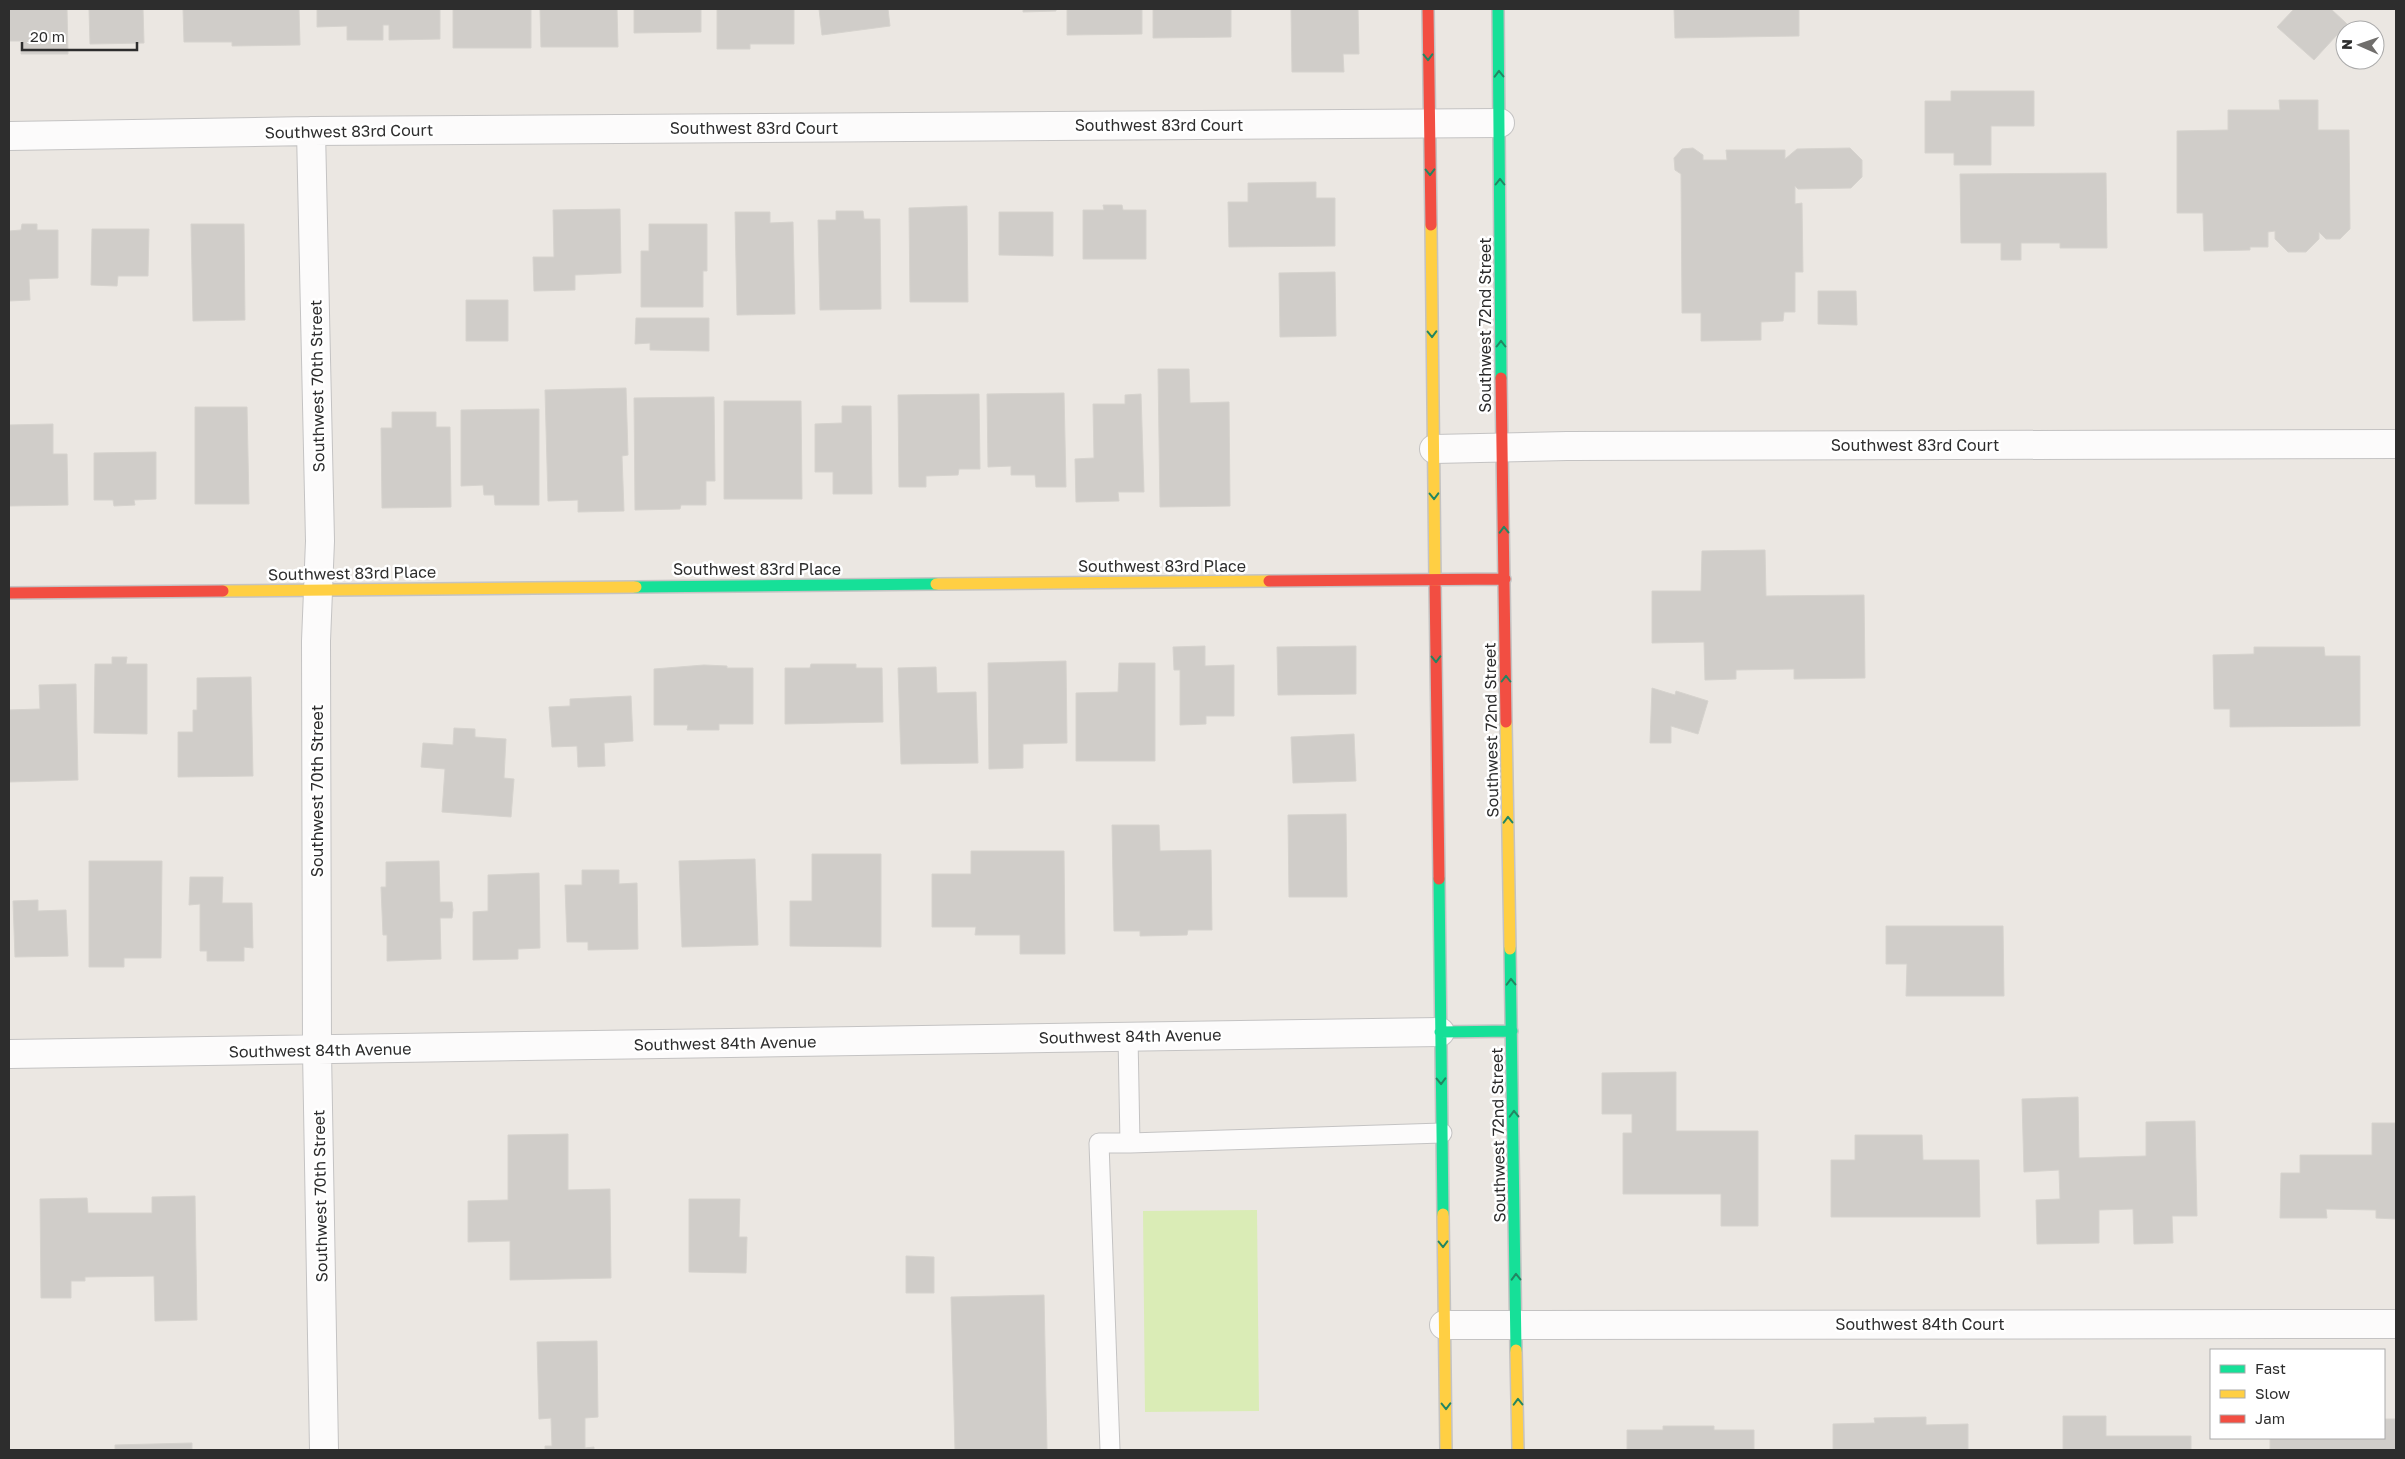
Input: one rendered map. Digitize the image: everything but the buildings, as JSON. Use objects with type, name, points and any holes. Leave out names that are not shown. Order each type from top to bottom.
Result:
[{"type":"main road","points":[[1428,9],[1446,1450]]},
{"type":"main road","name":"Southwest 72nd Street","points":[[1498,9],[1502,447],[1518,1450]]},
{"type":"main road","name":"Southwest 83rd Place","points":[[9,593],[1505,579]]},
{"type":"main road","points":[[1440,1032],[1512,1031]]},
{"type":"street","name":"Southwest 83rd Court","points":[[9,136],[310,131],[1500,123]]},
{"type":"street","name":"Southwest 70th Street","points":[[310,131],[320,541],[316,641],[317,1051],[324,1450]]},
{"type":"street","name":"Southwest 83rd Court","points":[[1434,449],[1502,447],[2396,444]]},
{"type":"street","name":"Southwest 84th Avenue","points":[[9,1054],[317,1051],[1440,1032]]},
{"type":"street","name":"Southwest 84th Court","points":[[1444,1325],[2396,1324]]},
{"type":"lane","points":[[1128,1036],[1130,1143]]},
{"type":"lane","points":[[1110,1450],[1099,1143],[1442,1133]]},
{"type":"green space","points":[[1257,1210],[1259,1411],[1145,1412],[1143,1211]]},
{"type":"traffic: fast","points":[[1498,9],[1501,378]]},
{"type":"traffic: fast","points":[[636,587],[936,584]]},
{"type":"traffic: fast","points":[[1439,879],[1443,1214]]},
{"type":"traffic: fast","points":[[1510,949],[1516,1350]]},
{"type":"traffic: fast","points":[[1440,1032],[1512,1031]]},
{"type":"traffic: slow","points":[[1431,225],[1435,581]]},
{"type":"traffic: slow","points":[[936,584],[1269,581]]},
{"type":"traffic: slow","points":[[223,591],[636,587]]},
{"type":"traffic: slow","points":[[1506,722],[1510,949]]},
{"type":"traffic: slow","points":[[1443,1214],[1446,1450]]},
{"type":"traffic: slow","points":[[1516,1350],[1518,1450]]},
{"type":"traffic: jam","points":[[1428,9],[1431,225]]},
{"type":"traffic: jam","points":[[1501,378],[1506,722]]},
{"type":"traffic: jam","points":[[1269,581],[1505,579]]},
{"type":"traffic: jam","points":[[1435,581],[1439,879]]},
{"type":"traffic: jam","points":[[9,593],[223,591]]}]
